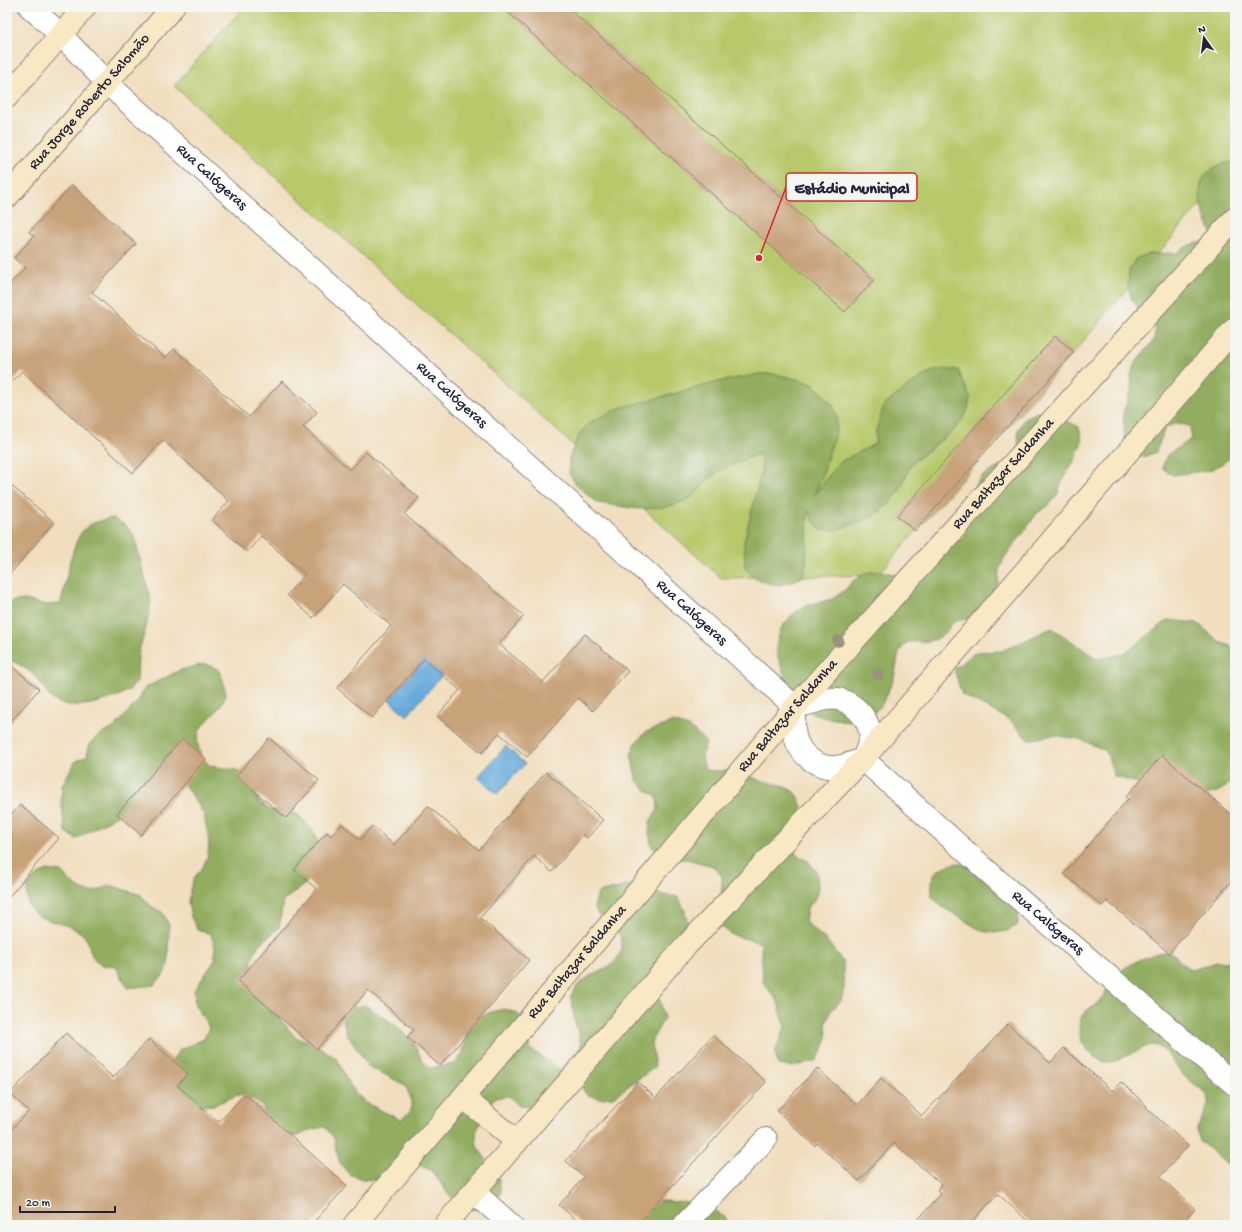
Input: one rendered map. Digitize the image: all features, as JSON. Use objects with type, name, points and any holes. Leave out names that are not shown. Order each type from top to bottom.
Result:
[{"type":"main road","points":[[7,97],[84,7]]},
{"type":"main road","name":"Rua Jorge Roberto Salomão","points":[[7,197],[173,7]]},
{"type":"main road","name":"Rua Baltazar Saldanha","points":[[354,1225],[795,707],[1235,218]]},
{"type":"main road","points":[[445,1225],[682,950],[863,759],[1235,328]]},
{"type":"main road","points":[[463,1098],[517,1142]]},
{"type":"street","name":"Rua Calógeras","points":[[30,7],[60,34],[107,84],[795,707]]},
{"type":"street","points":[[826,699],[841,700],[854,707],[865,718],[870,732],[869,744],[863,759],[848,765],[836,767],[822,767],[810,760],[800,749],[795,736],[795,707],[826,699]]},
{"type":"street","name":"Rua Calógeras","points":[[863,759],[1003,885],[1235,1085]]},
{"type":"street","points":[[684,1225],[766,1139]]},
{"type":"street","points":[[474,1192],[511,1225]]},
{"type":"green space","points":[[244,7],[1235,7],[1235,164],[1074,352],[878,575],[721,578],[174,86]]},
{"type":"green space","points":[[1235,163],[1235,454],[1210,470],[1173,475],[1162,468],[1167,455],[1192,439],[1190,426],[1177,423],[1165,428],[1156,452],[1143,457],[1131,451],[1125,439],[1123,413],[1132,388],[1131,374],[1137,361],[1154,340],[1156,328],[1148,316],[1138,308],[1131,298],[1128,285],[1129,271],[1135,259],[1148,254],[1177,253],[1189,245],[1202,242],[1214,236],[1206,220],[1200,202],[1201,184],[1205,176],[1214,168],[1223,164]]},
{"type":"green space","points":[[944,369],[958,370],[970,397],[968,409],[962,421],[953,431],[911,464],[900,490],[892,501],[872,518],[835,530],[821,530],[813,521],[808,510],[806,563],[803,576],[792,582],[779,585],[767,583],[754,578],[745,568],[744,541],[761,474],[762,459],[757,454],[719,471],[691,498],[666,507],[639,509],[598,503],[576,485],[569,473],[569,458],[580,433],[589,423],[616,409],[718,382],[760,374],[774,374],[801,380],[814,385],[833,405],[837,418],[836,432],[815,494],[838,463],[875,444],[876,431],[884,405],[918,379],[930,372]]},
{"type":"green space","points":[[1038,412],[1051,413],[1079,427],[1082,441],[1075,459],[1062,482],[1057,495],[1048,506],[1037,513],[1004,558],[999,570],[995,596],[977,616],[953,622],[939,638],[928,641],[907,642],[899,652],[894,678],[882,704],[873,714],[861,719],[847,721],[822,717],[809,711],[790,691],[777,654],[777,641],[782,627],[792,615],[804,606],[832,599],[865,573],[879,571],[894,574],[920,583],[950,541],[963,539],[965,525],[963,512],[974,487],[982,476],[1019,456],[1018,430],[1025,418]]},
{"type":"green space","points":[[113,518],[126,526],[134,536],[151,601],[146,628],[138,654],[137,681],[129,690],[122,694],[102,701],[79,705],[59,703],[51,698],[30,672],[17,663],[7,659],[7,602],[25,600],[46,605],[60,604],[73,551],[82,532],[93,523]]},
{"type":"green space","points":[[1168,620],[1197,623],[1220,642],[1235,648],[1235,780],[1214,793],[1190,794],[1163,790],[1114,776],[1106,751],[1080,739],[1053,735],[1028,740],[1010,720],[962,695],[954,669],[976,652],[1002,651],[1052,628],[1098,659],[1124,654]]},
{"type":"green space","points":[[205,664],[218,669],[223,680],[226,695],[219,708],[200,729],[197,742],[201,756],[210,766],[237,770],[248,778],[260,803],[272,811],[284,810],[297,814],[315,833],[319,846],[312,872],[305,884],[283,901],[279,928],[258,946],[252,959],[250,972],[254,986],[295,1037],[314,1043],[337,1059],[348,1082],[366,1103],[401,1120],[411,1111],[411,1098],[405,1085],[368,1066],[346,1032],[343,1019],[352,1008],[365,1005],[398,1027],[416,1047],[421,1059],[430,1068],[456,1064],[463,1053],[468,1027],[478,1018],[491,1012],[504,1009],[517,1013],[525,1023],[530,1049],[563,1071],[573,1080],[533,1107],[519,1106],[509,1096],[495,1098],[485,1108],[476,1133],[477,1146],[499,1179],[501,1192],[494,1204],[481,1209],[467,1210],[456,1202],[447,1192],[431,1170],[418,1165],[381,1181],[362,1179],[349,1174],[340,1163],[334,1138],[325,1127],[312,1129],[298,1136],[285,1138],[273,1131],[263,1107],[252,1098],[238,1095],[213,1105],[199,1106],[174,1088],[172,1061],[179,1050],[204,1039],[209,1027],[195,1005],[194,991],[215,960],[215,947],[211,934],[197,929],[191,917],[188,903],[194,878],[203,867],[208,855],[209,841],[204,814],[180,778],[76,839],[65,831],[61,799],[62,785],[75,762],[87,756],[90,743],[99,735],[112,729],[122,719],[138,701],[145,688],[180,670]]},
{"type":"green space","points":[[673,722],[689,727],[706,742],[702,755],[705,770],[732,770],[759,780],[785,786],[797,794],[802,807],[800,820],[792,845],[796,854],[808,861],[817,872],[818,886],[816,899],[807,908],[805,922],[826,940],[843,962],[844,989],[841,1001],[831,1011],[826,1023],[827,1037],[823,1049],[816,1061],[791,1067],[778,1065],[775,1052],[785,1027],[778,1002],[763,982],[761,943],[732,935],[722,927],[718,915],[722,889],[722,876],[713,866],[687,859],[674,860],[662,856],[652,847],[649,834],[650,821],[658,810],[657,797],[646,790],[637,781],[631,755],[636,742],[646,732]]},
{"type":"green space","points":[[958,863],[971,866],[1017,901],[1018,925],[1007,931],[994,933],[982,931],[941,906],[932,897],[932,882],[936,873],[944,867]]},
{"type":"green space","points":[[48,870],[62,872],[77,887],[86,891],[97,891],[109,885],[141,895],[151,906],[163,913],[169,925],[168,966],[162,977],[154,985],[128,988],[115,965],[101,966],[94,958],[91,954],[88,942],[81,933],[73,928],[39,916],[32,911],[28,904],[27,888],[34,878]]},
{"type":"green space","points":[[639,883],[664,895],[678,897],[684,909],[691,935],[658,991],[664,1018],[651,1042],[655,1067],[613,1097],[600,1098],[587,1095],[579,1084],[575,1058],[581,1046],[575,1022],[571,995],[579,984],[615,962],[622,950],[621,937],[613,925],[601,919],[594,907],[598,893]]},
{"type":"green space","points":[[1162,952],[1174,954],[1182,964],[1192,970],[1217,962],[1235,961],[1235,1167],[1224,1162],[1201,1142],[1196,1131],[1207,1106],[1209,1100],[1208,1097],[1206,1093],[1183,1075],[1162,1049],[1154,1045],[1150,1045],[1120,1059],[1106,1062],[1093,1055],[1085,1047],[1081,1039],[1079,1025],[1082,1016],[1086,1011],[1097,1004],[1106,992],[1107,985],[1113,978],[1132,964]]},
{"type":"green space","points":[[650,1200],[704,1204],[726,1218],[727,1225],[590,1225]]},
{"type":"water","points":[[424,659],[442,675],[407,716],[389,700]]},
{"type":"water","points":[[506,746],[525,764],[497,794],[478,777]]},
{"type":"building","points":[[502,7],[567,7],[874,280],[845,312]]},
{"type":"building","points":[[72,185],[136,244],[92,292],[165,358],[174,349],[249,417],[282,381],[317,412],[303,427],[350,470],[366,452],[419,498],[404,514],[524,616],[499,644],[543,682],[585,634],[628,671],[593,711],[578,698],[527,757],[499,733],[482,753],[437,716],[460,690],[424,659],[372,718],[337,688],[391,626],[343,584],[313,618],[287,595],[305,574],[261,536],[247,552],[212,520],[229,501],[163,440],[133,473],[22,371],[7,387],[7,287],[25,268],[14,258],[34,236],[29,232]]},
{"type":"building","points":[[1055,336],[1074,352],[915,531],[897,516]]},
{"type":"building","points":[[7,482],[54,522],[7,578]]},
{"type":"building","points":[[7,662],[39,689],[7,726]]},
{"type":"building","points":[[269,738],[319,780],[286,818],[236,776]]},
{"type":"building","points":[[182,739],[206,759],[141,835],[117,814]]},
{"type":"building","points":[[1162,755],[1235,818],[1235,877],[1169,953],[1107,901],[1102,906],[1064,874],[1128,799],[1126,797]]},
{"type":"building","points":[[546,772],[603,820],[587,838],[583,835],[552,872],[534,856],[480,918],[529,960],[440,1066],[407,1037],[414,1030],[368,990],[317,1049],[238,981],[317,889],[294,870],[327,832],[331,836],[342,824],[360,840],[372,826],[394,845],[428,806],[479,850]]},
{"type":"building","points":[[20,805],[59,838],[7,899],[7,820]]},
{"type":"building","points":[[1008,1024],[1050,1063],[1064,1048],[1112,1091],[1121,1082],[1188,1146],[1160,1177],[1195,1209],[1180,1225],[1032,1225],[998,1194],[969,1225],[913,1225],[941,1194],[937,1190],[942,1185],[894,1143],[859,1181],[817,1143],[815,1146],[777,1111],[817,1068],[857,1105],[881,1078],[922,1116]]},
{"type":"building","points":[[66,1033],[113,1078],[149,1039],[188,1074],[177,1085],[219,1122],[245,1094],[347,1186],[311,1225],[16,1225],[7,1217],[7,1134],[29,1111],[10,1094]]},
{"type":"building","points":[[713,1035],[766,1082],[637,1225],[582,1225],[559,1205],[584,1177],[566,1161],[638,1082],[656,1098]]},
{"type":"place","name":"Estádio Municipal","points":[[759,258]]}]
